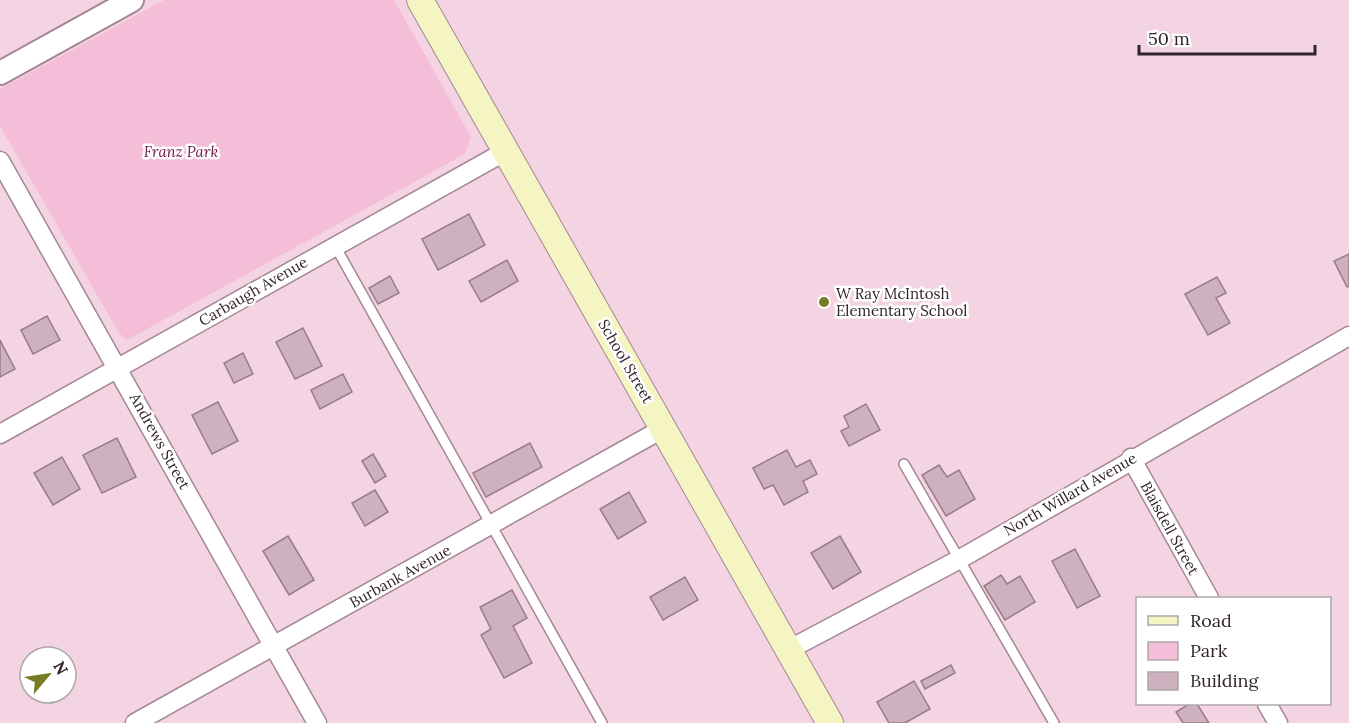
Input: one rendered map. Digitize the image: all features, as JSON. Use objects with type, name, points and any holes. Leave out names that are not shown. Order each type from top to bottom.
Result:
[{"type":"main road","name":"School Street","points":[[420,0],[830,723]]},
{"type":"street","points":[[0,73],[132,0]]},
{"type":"street","name":"Carbaugh Avenue","points":[[0,434],[334,244],[506,151]]},
{"type":"street","name":"Andrews Street","points":[[0,161],[119,368],[317,723]]},
{"type":"street","name":"North Willard Avenue","points":[[790,649],[960,559],[1131,458],[1349,336]]},
{"type":"street","name":"Burbank Avenue","points":[[135,723],[664,428]]},
{"type":"street","name":"Blaisdell Street","points":[[1131,458],[1208,597]]},
{"type":"street","points":[[1268,705],[1278,723]]},
{"type":"lane","points":[[334,244],[493,524],[602,723]]},
{"type":"lane","points":[[904,464],[1054,723]]},
{"type":"green space","name":"Franz Park","points":[[164,0],[394,0],[471,137],[465,154],[127,340],[119,333],[0,126],[0,89]]},
{"type":"building","points":[[469,214],[485,245],[438,270],[422,239]]},
{"type":"building","points":[[1349,254],[1349,286],[1347,287],[1334,261]]},
{"type":"building","points":[[507,260],[518,281],[481,302],[469,281]]},
{"type":"building","points":[[390,276],[399,293],[378,304],[369,288]]},
{"type":"building","points":[[1217,277],[1226,293],[1216,298],[1230,323],[1208,335],[1185,294]]},
{"type":"building","points":[[47,316],[60,340],[33,354],[21,330]]},
{"type":"building","points":[[303,328],[322,366],[295,379],[276,342]]},
{"type":"building","points":[[0,340],[15,369],[0,377]]},
{"type":"building","points":[[243,353],[253,374],[234,383],[224,363]]},
{"type":"building","points":[[343,374],[352,392],[320,409],[311,390]]},
{"type":"building","points":[[218,402],[238,441],[212,454],[192,415]]},
{"type":"building","points":[[866,404],[880,430],[849,446],[841,431],[849,427],[844,416]]},
{"type":"building","points":[[117,438],[136,477],[102,493],[83,455]]},
{"type":"building","points":[[530,443],[542,467],[486,497],[473,473]]},
{"type":"building","points":[[787,450],[796,467],[810,460],[817,474],[803,481],[808,492],[784,505],[773,485],[764,489],[753,468]]},
{"type":"building","points":[[373,454],[386,476],[375,483],[362,461]]},
{"type":"building","points":[[62,457],[80,489],[53,505],[34,473]]},
{"type":"building","points":[[939,465],[947,477],[959,470],[975,499],[946,516],[922,475]]},
{"type":"building","points":[[375,490],[388,512],[365,526],[352,503]]},
{"type":"building","points":[[629,492],[646,522],[618,539],[600,509]]},
{"type":"building","points":[[288,536],[314,580],[289,595],[263,551]]},
{"type":"building","points":[[840,536],[861,572],[833,589],[811,553]]},
{"type":"building","points":[[1075,549],[1100,596],[1077,608],[1052,561]]},
{"type":"building","points":[[1001,575],[1007,584],[1020,576],[1035,602],[1005,620],[984,586]]},
{"type":"building","points":[[685,577],[698,600],[663,620],[650,597]]},
{"type":"building","points":[[512,590],[527,618],[513,626],[532,663],[504,678],[481,635],[491,629],[480,607]]},
{"type":"building","points":[[951,665],[955,673],[925,689],[921,681]]},
{"type":"building","points":[[914,681],[930,709],[905,723],[889,723],[877,702]]},
{"type":"building","points":[[1187,705],[1198,705],[1209,723],[1183,723],[1176,712]]},
{"type":"place","name":"W Ray McIntosh Elementary School","points":[[824,302]]}]
